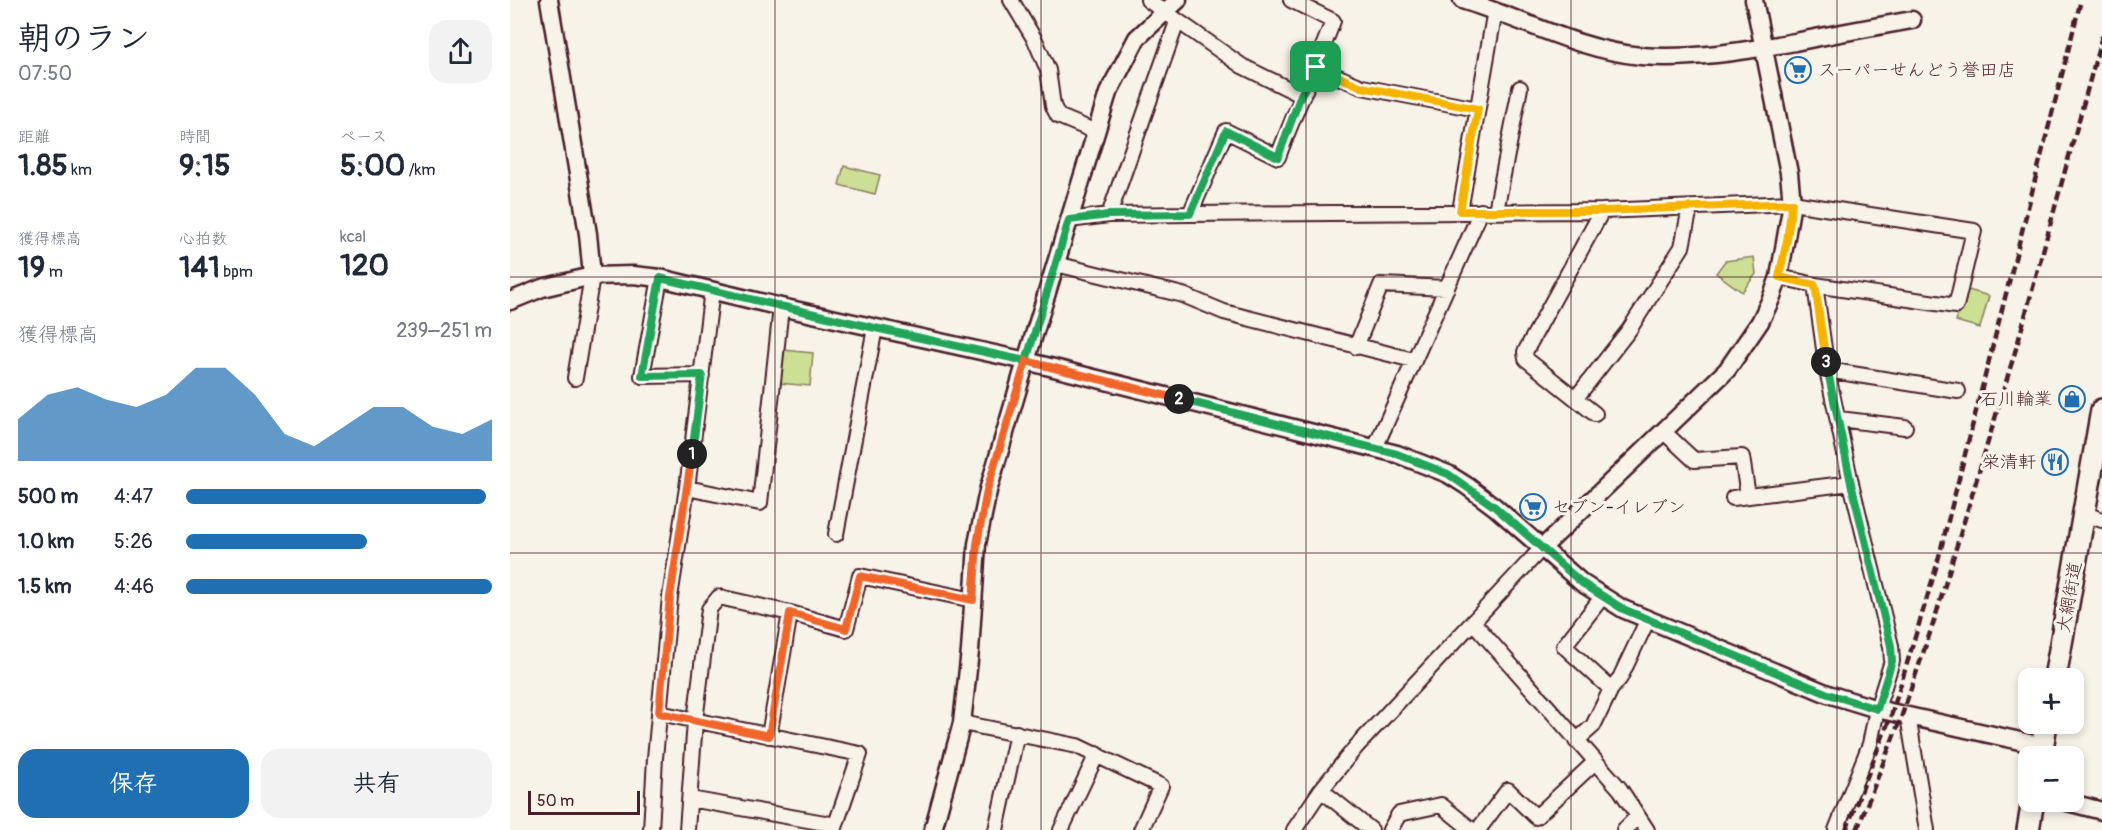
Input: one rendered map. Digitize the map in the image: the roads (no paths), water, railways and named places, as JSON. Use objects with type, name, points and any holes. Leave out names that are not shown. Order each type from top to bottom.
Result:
[{"type":"main road","name":"大網街道","points":[[2057,668],[2093,517],[2102,410]]},
{"type":"main road","points":[[2028,830],[2031,812]]},
{"type":"street","points":[[549,0],[588,234],[592,276],[575,378]]},
{"type":"street","points":[[1011,0],[1035,40],[1048,70],[1053,106],[1058,116],[1095,131]]},
{"type":"street","points":[[1148,0],[1242,66],[1301,95]]},
{"type":"street","points":[[933,830],[962,723],[977,544],[987,490],[1108,93],[1137,38],[1178,0]]},
{"type":"street","points":[[1190,214],[1226,131],[1278,157],[1301,95],[1316,67],[1333,21],[1291,0]]},
{"type":"street","points":[[1462,0],[1495,10],[1565,38],[1597,48],[1641,56],[1719,55],[1912,20]]},
{"type":"street","points":[[1294,830],[1321,790],[1356,747],[1541,549],[1727,370],[1760,322],[1779,277],[1792,203],[1789,173],[1754,0]]},
{"type":"street","points":[[1460,211],[1495,10]]},
{"type":"street","points":[[1109,215],[1178,22]]},
{"type":"street","points":[[1316,67],[1362,87],[1478,109]]},
{"type":"street","points":[[1496,211],[1520,88]]},
{"type":"street","points":[[1069,220],[1109,215],[1602,211],[1792,203],[1974,231],[1956,306],[1815,285],[1779,277]]},
{"type":"street","points":[[1576,398],[1629,330],[1682,247],[1690,208]]},
{"type":"street","points":[[1375,448],[1481,211]]},
{"type":"street","points":[[1595,414],[1526,359],[1525,352],[1602,211]]},
{"type":"street","points":[[1056,264],[1184,295],[1224,312],[1413,360]]},
{"type":"street","points":[[510,302],[542,288],[592,276],[633,275],[660,278],[1026,361],[1397,454],[1448,474],[1495,507],[1582,583],[1623,609],[1828,694],[1877,709],[2022,746]]},
{"type":"street","points":[[660,278],[642,376],[702,375]]},
{"type":"street","points":[[1356,347],[1381,285],[1447,288]]},
{"type":"street","points":[[1815,285],[1827,370],[1851,483],[1891,646],[1892,661],[1877,709],[1870,744],[1836,830]]},
{"type":"street","points":[[651,830],[670,597],[687,489],[712,290]]},
{"type":"street","points":[[687,489],[760,503],[782,307]]},
{"type":"street","points":[[836,534],[875,328]]},
{"type":"street","points":[[1827,370],[1958,391]]},
{"type":"street","points":[[1839,419],[1905,427]]},
{"type":"street","points":[[1664,432],[1694,460],[1742,458],[1748,495]]},
{"type":"street","points":[[1733,498],[1851,483]]},
{"type":"street","points":[[687,830],[695,721],[710,609],[719,597],[790,613],[846,629],[860,576],[973,600]]},
{"type":"street","points":[[1603,596],[1564,646],[1611,689]]},
{"type":"street","points":[[769,736],[790,613]]},
{"type":"street","points":[[1576,741],[1593,726],[1611,689],[1620,678],[1648,619]]},
{"type":"street","points":[[1473,622],[1620,789],[1647,830]]},
{"type":"street","points":[[659,713],[860,754],[835,827],[690,799]]},
{"type":"street","points":[[1908,716],[1927,830]]},
{"type":"street","points":[[962,723],[1077,746],[1161,786],[1141,830]]},
{"type":"street","points":[[996,830],[1017,733]]},
{"type":"street","points":[[1061,830],[1097,754]]},
{"type":"street","points":[[1479,830],[1508,790],[1536,817],[1595,762]]},
{"type":"street","points":[[1321,790],[1371,830]]},
{"type":"street","points":[[1390,830],[1399,814],[1441,805],[1472,830]]},
{"type":"street","points":[[2084,806],[2102,811]]},
{"type":"street","points":[[1624,830],[1638,816]]},
{"type":"railway","points":[[1846,830],[1892,713],[1936,568],[2081,0]]},
{"type":"railway","points":[[1857,830],[1902,715],[1935,618],[2018,342],[2102,36]]},
{"type":"place","name":"スーパーせんどう誉田店","points":[[1798,70]]},
{"type":"place","name":"石川輪業","points":[[2072,399]]},
{"type":"place","name":"栄清軒","points":[[2055,462]]},
{"type":"place","name":"セブン-イレブン","points":[[1533,507]]}]
